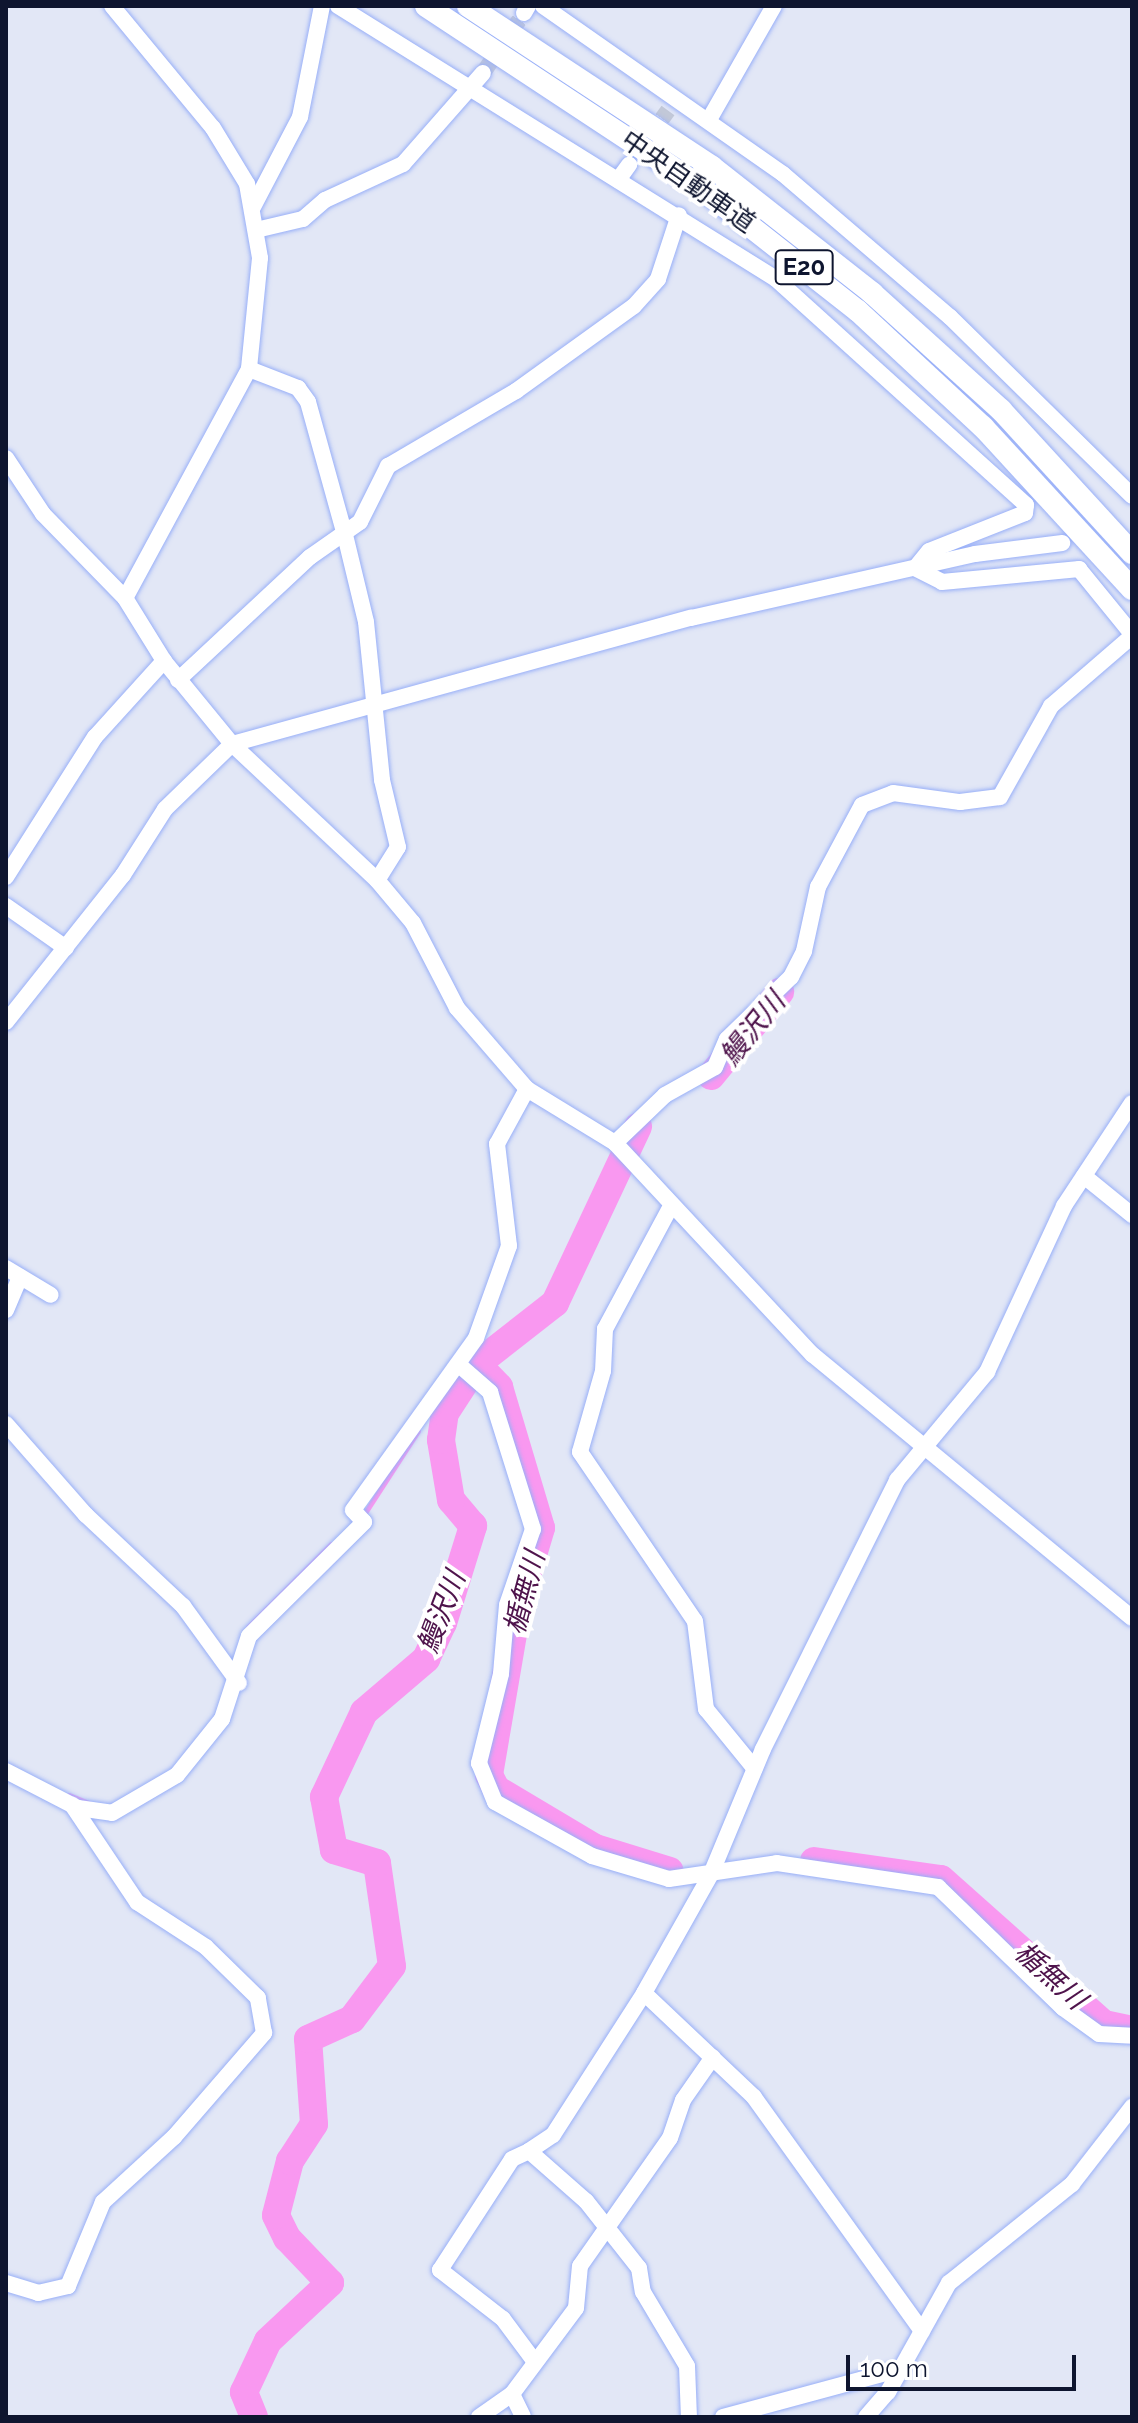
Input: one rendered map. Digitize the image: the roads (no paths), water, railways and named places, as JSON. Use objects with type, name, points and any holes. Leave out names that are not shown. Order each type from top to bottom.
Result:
[{"type":"highway","name":"中央自動車道","points":[[426,6],[699,186],[858,311],[983,427],[1132,589]]},
{"type":"highway","name":"中央自動車道","points":[[468,6],[712,167],[872,293],[1001,410],[1132,553]]},
{"type":"street","points":[[112,6],[213,128],[247,184],[256,230],[260,293],[249,369],[125,598]]},
{"type":"street","points":[[253,207],[300,117],[322,6]]},
{"type":"street","points":[[338,6],[470,91],[679,215],[841,333],[1026,505],[1025,513],[929,551],[915,568]]},
{"type":"street","points":[[543,6],[710,118],[950,317],[1132,496]]},
{"type":"street","points":[[710,118],[774,6]]},
{"type":"street","points":[[256,230],[303,219],[325,200],[403,164],[483,73]]},
{"type":"street","points":[[668,110],[678,94]]},
{"type":"street","points":[[618,180],[629,165]]},
{"type":"street","points":[[178,680],[345,535],[372,504],[396,459],[461,427],[634,306],[658,279],[679,215]]},
{"type":"street","points":[[249,369],[298,388],[308,402],[345,535],[366,622],[372,702],[398,847],[377,880]]},
{"type":"street","points":[[6,458],[43,514],[125,598],[164,661],[232,744],[377,880],[413,923],[457,1008],[527,1089],[615,1143],[813,1355],[926,1444],[1132,1618]]},
{"type":"street","points":[[6,1022],[66,948],[165,809],[232,744],[372,702],[915,568],[1062,543]]},
{"type":"street","points":[[615,1143],[665,1095],[715,1067],[727,1039],[791,977],[804,951],[818,887],[862,805],[893,793],[960,802],[1000,797],[1051,706],[1132,635],[1079,569],[942,582],[915,568]]},
{"type":"street","points":[[6,877],[95,737],[164,661]]},
{"type":"street","points":[[6,906],[66,948]]},
{"type":"street","points":[[6,1771],[72,1805],[112,1813],[146,1797],[204,1742],[239,1683],[259,1622],[360,1519],[353,1510],[462,1359],[509,1246],[497,1144],[527,1089]]},
{"type":"street","points":[[532,2358],[503,2319],[440,2270],[512,2159],[553,2135],[644,1993],[711,1874],[755,1769],[897,1480],[926,1444],[965,1405],[1005,1343],[1084,1176],[1132,1103]]},
{"type":"street","points":[[1084,1176],[1132,1215]]},
{"type":"street","points":[[671,1206],[605,1329],[603,1371],[580,1452],[695,1621],[706,1709],[755,1769]]},
{"type":"street","points":[[6,1310],[13,1273],[51,1295]]},
{"type":"street","points":[[462,1359],[490,1392],[533,1529],[507,1605],[479,1763],[488,1794],[592,1856],[669,1879],[777,1863],[938,1887],[1063,2008],[1099,2034],[1132,2036]]},
{"type":"street","points":[[6,1424],[86,1515],[183,1606],[239,1683]]},
{"type":"street","points":[[6,2283],[38,2293],[68,2286],[103,2202],[174,2137],[260,2046],[264,2033],[258,1998],[206,1947],[137,1902],[72,1805]]},
{"type":"street","points":[[644,1993],[754,2097],[922,2331]]},
{"type":"street","points":[[479,2417],[512,2394],[532,2358],[576,2308],[576,2277],[670,2138],[683,2100],[713,2057]]},
{"type":"street","points":[[866,2417],[901,2369],[949,2283],[1072,2184],[1132,2107]]},
{"type":"street","points":[[529,2151],[606,2229],[639,2268],[643,2292],[687,2366],[689,2417]]},
{"type":"street","points":[[723,2417],[901,2369]]},
{"type":"street","points":[[512,2394],[523,2417]]},
{"type":"waterway","name":"鰻沢川","points":[[711,1076],[780,992]]},
{"type":"waterway","name":"鰻沢川","points":[[254,2417],[244,2392],[268,2341],[330,2283],[287,2238],[276,2215],[290,2161],[314,2124],[308,2039],[352,2019],[392,1966],[377,1863],[334,1850],[324,1797],[364,1712],[426,1659],[443,1623],[473,1526],[451,1500],[441,1440],[445,1413],[477,1364],[555,1303],[638,1127]]},
{"type":"waterway","name":"楯無川","points":[[441,1378],[454,1359]]},
{"type":"waterway","name":"楯無川","points":[[463,1359],[477,1364]]},
{"type":"waterway","name":"楯無川","points":[[477,1364],[499,1387],[541,1528],[518,1605],[489,1775],[496,1789],[595,1848],[670,1871]]},
{"type":"waterway","name":"楯無川","points":[[363,1516],[418,1431]]},
{"type":"waterway","name":"楯無川","points":[[248,1627],[331,1544]]},
{"type":"waterway","points":[[69,1795],[89,1803]]},
{"type":"waterway","name":"楯無川","points":[[814,1861],[941,1879],[1104,2024],[1132,2030]]},
{"type":"tunnel","points":[[483,73],[524,13]]},
{"type":"tunnel","points":[[648,138],[668,110]]}]
